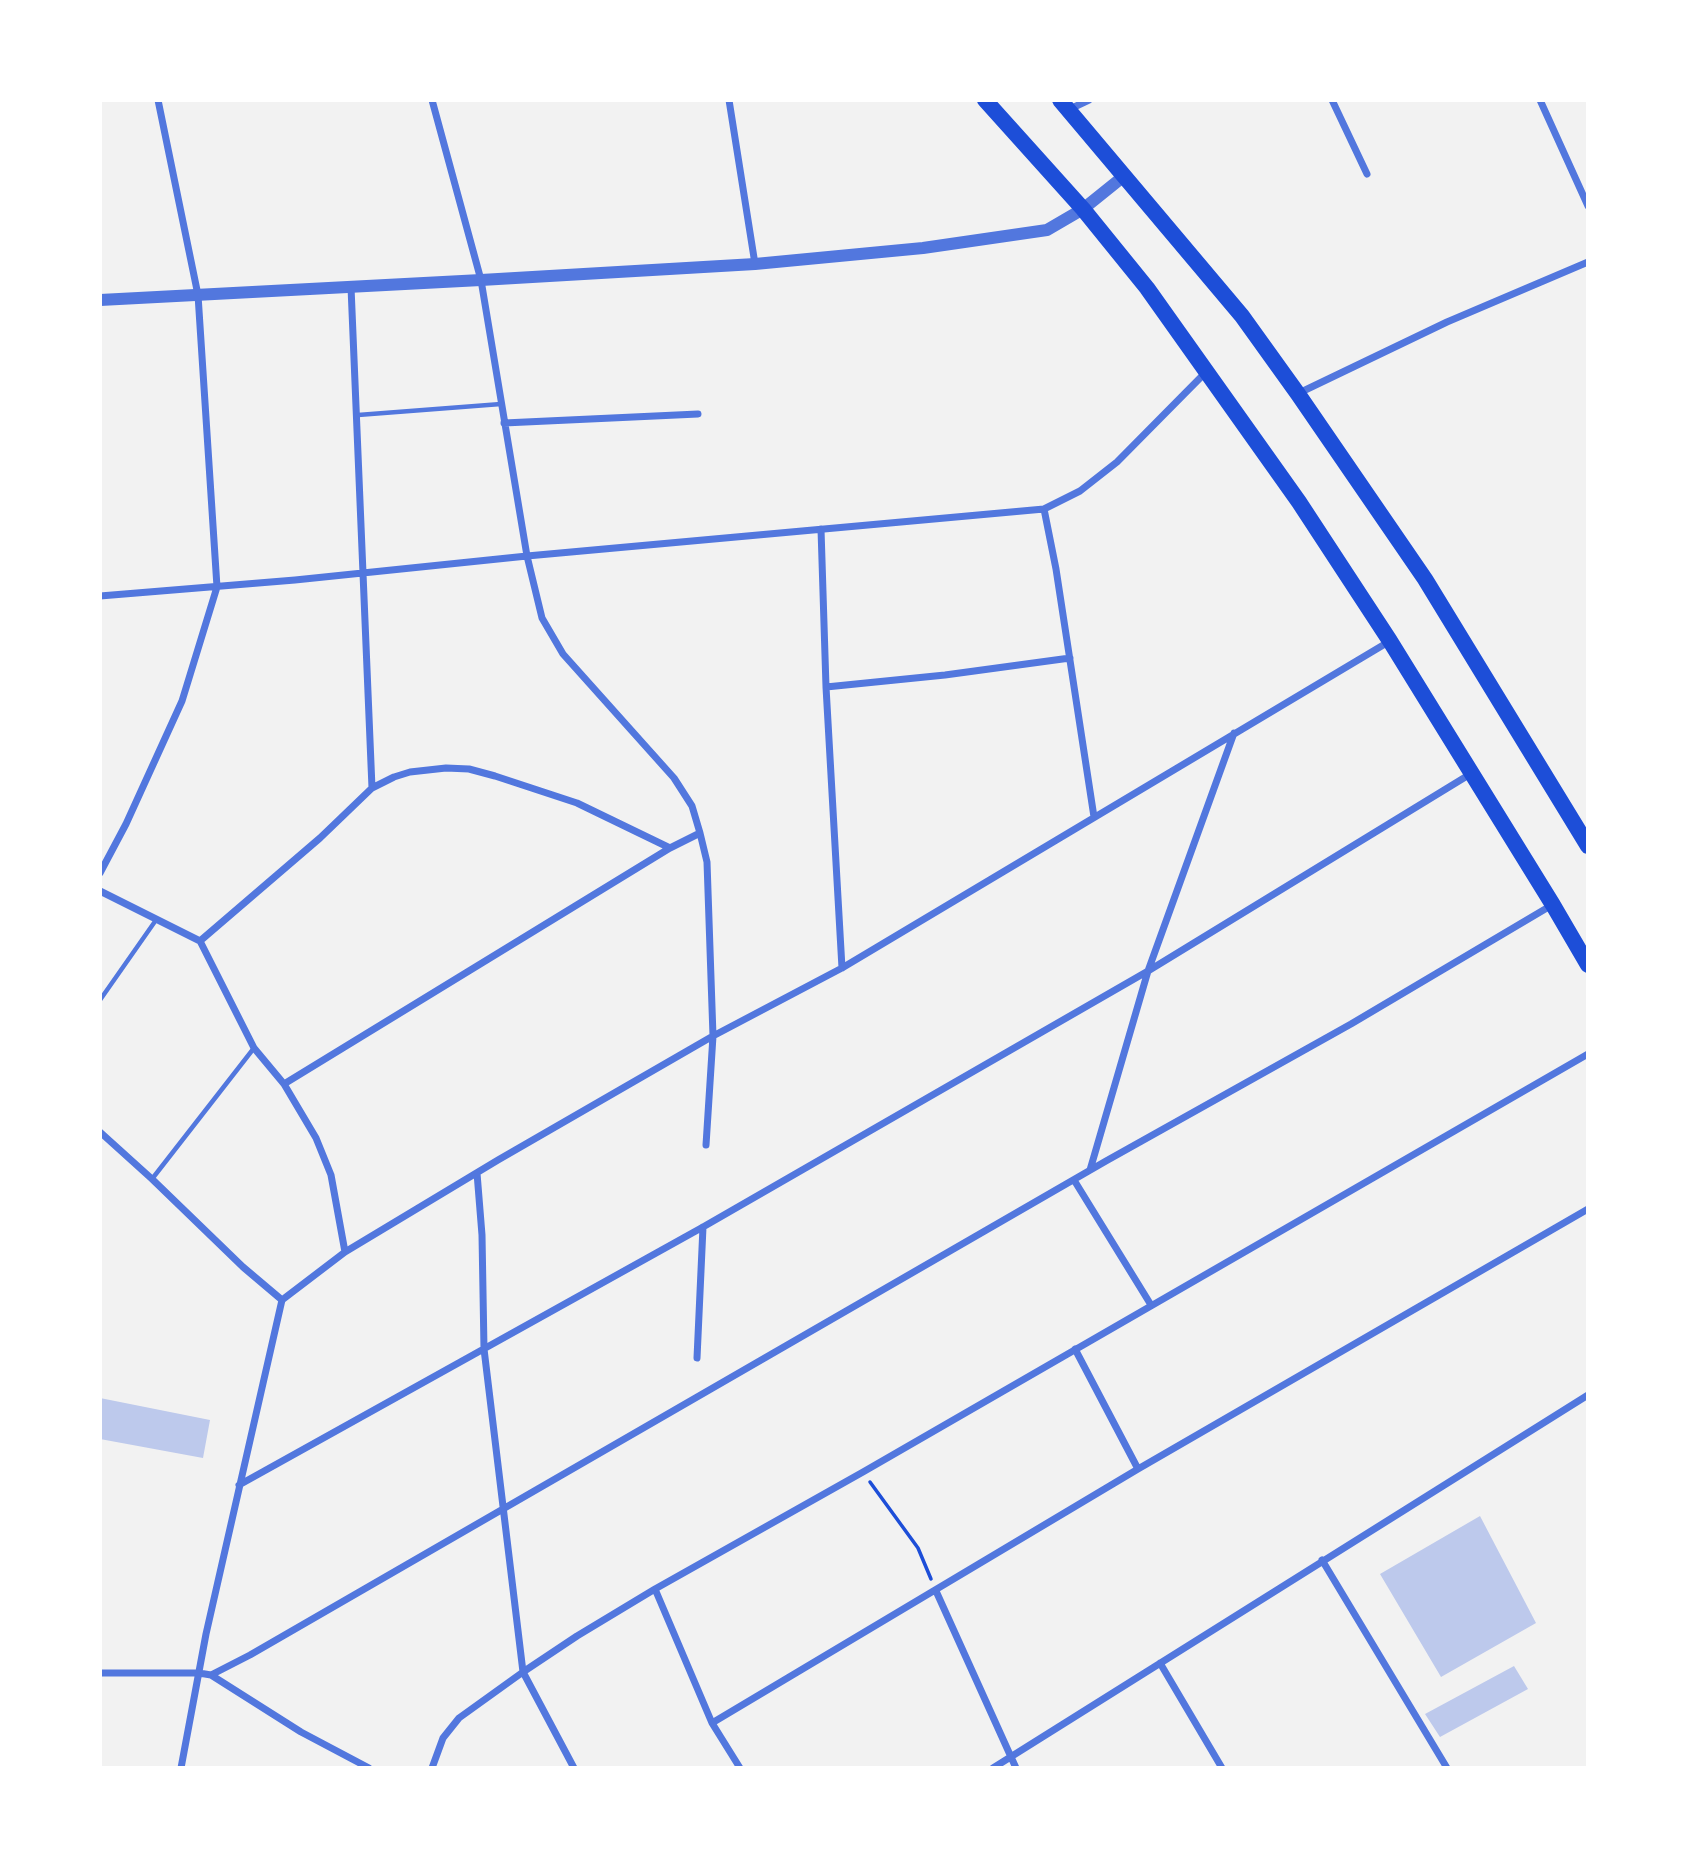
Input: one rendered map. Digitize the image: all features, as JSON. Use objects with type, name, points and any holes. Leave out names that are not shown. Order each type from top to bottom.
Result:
[{"type":"main road","points":[[985,100],[1083,209],[1147,288],[1208,371],[1299,502],[1390,641],[1588,965]]},
{"type":"main road","points":[[1065,104],[1242,316],[1297,394],[1425,579],[1588,846]]},
{"type":"street","points":[[100,873],[127,824],[182,701],[217,587],[198,295],[158,100]]},
{"type":"street","points":[[432,100],[481,280],[527,556],[542,618],[564,654],[674,778],[692,806],[700,833],[707,862],[713,1035],[706,1144]]},
{"type":"street","points":[[729,100],[755,264]]},
{"type":"street","points":[[1065,104],[1089,100]]},
{"type":"street","points":[[1332,100],[1367,174]]},
{"type":"street","points":[[1539,100],[1588,206]]},
{"type":"street","points":[[100,300],[755,264],[923,248],[1047,230],[1083,209],[1124,176]]},
{"type":"street","points":[[1297,394],[1447,322],[1588,262]]},
{"type":"street","points":[[352,287],[372,788]]},
{"type":"street","points":[[100,596],[362,574],[527,556],[1044,509],[1080,491],[1117,462],[1208,371]]},
{"type":"street","points":[[504,423],[698,414]]},
{"type":"street","points":[[1044,509],[1094,817]]},
{"type":"street","points":[[821,529],[826,687],[842,968]]},
{"type":"street","points":[[181,1768],[239,1485],[282,1300],[345,1252],[477,1173],[713,1035],[842,968],[1390,641]]},
{"type":"street","points":[[826,687],[945,675],[1070,658]]},
{"type":"street","points":[[1090,1171],[1148,971],[1234,732]]},
{"type":"street","points":[[200,941],[320,838],[372,788],[410,772],[446,768],[469,769],[578,803],[670,848]]},
{"type":"street","points":[[239,1485],[703,1227],[1148,971],[1472,774]]},
{"type":"street","points":[[284,1084],[670,848],[700,833]]},
{"type":"street","points":[[100,891],[200,941],[254,1048],[284,1084],[316,1138],[331,1175],[345,1252]]},
{"type":"street","points":[[211,1675],[1351,1024],[1553,905]]},
{"type":"street","points":[[432,1768],[443,1738],[459,1718],[523,1672],[655,1589],[1588,1054]]},
{"type":"street","points":[[100,1132],[243,1268],[282,1300]]},
{"type":"street","points":[[477,1173],[482,1235],[484,1349],[523,1672],[575,1768]]},
{"type":"street","points":[[1074,1180],[1151,1305]]},
{"type":"street","points":[[712,1724],[1138,1469],[1588,1209]]},
{"type":"street","points":[[697,1358],[703,1227]]},
{"type":"street","points":[[1075,1349],[1138,1469]]},
{"type":"street","points":[[993,1768],[1588,1395]]},
{"type":"street","points":[[1322,1560],[1447,1768]]},
{"type":"street","points":[[655,1589],[712,1724],[740,1768]]},
{"type":"street","points":[[936,1591],[1016,1768]]},
{"type":"street","points":[[1160,1664],[1222,1768]]},
{"type":"street","points":[[100,1673],[211,1675],[302,1732],[369,1768]]},
{"type":"lane","points":[[358,415],[501,404]]},
{"type":"lane","points":[[100,1000],[156,920]]},
{"type":"lane","points":[[152,1179],[254,1048]]},
{"type":"path","points":[[863,1472],[918,1548],[936,1591]]},
{"type":"building","points":[[100,1398],[210,1420],[203,1458],[100,1439]]},
{"type":"building","points":[[1480,1516],[1536,1623],[1441,1677],[1380,1574]]},
{"type":"building","points":[[1514,1666],[1528,1689],[1440,1737],[1425,1714]]}]
